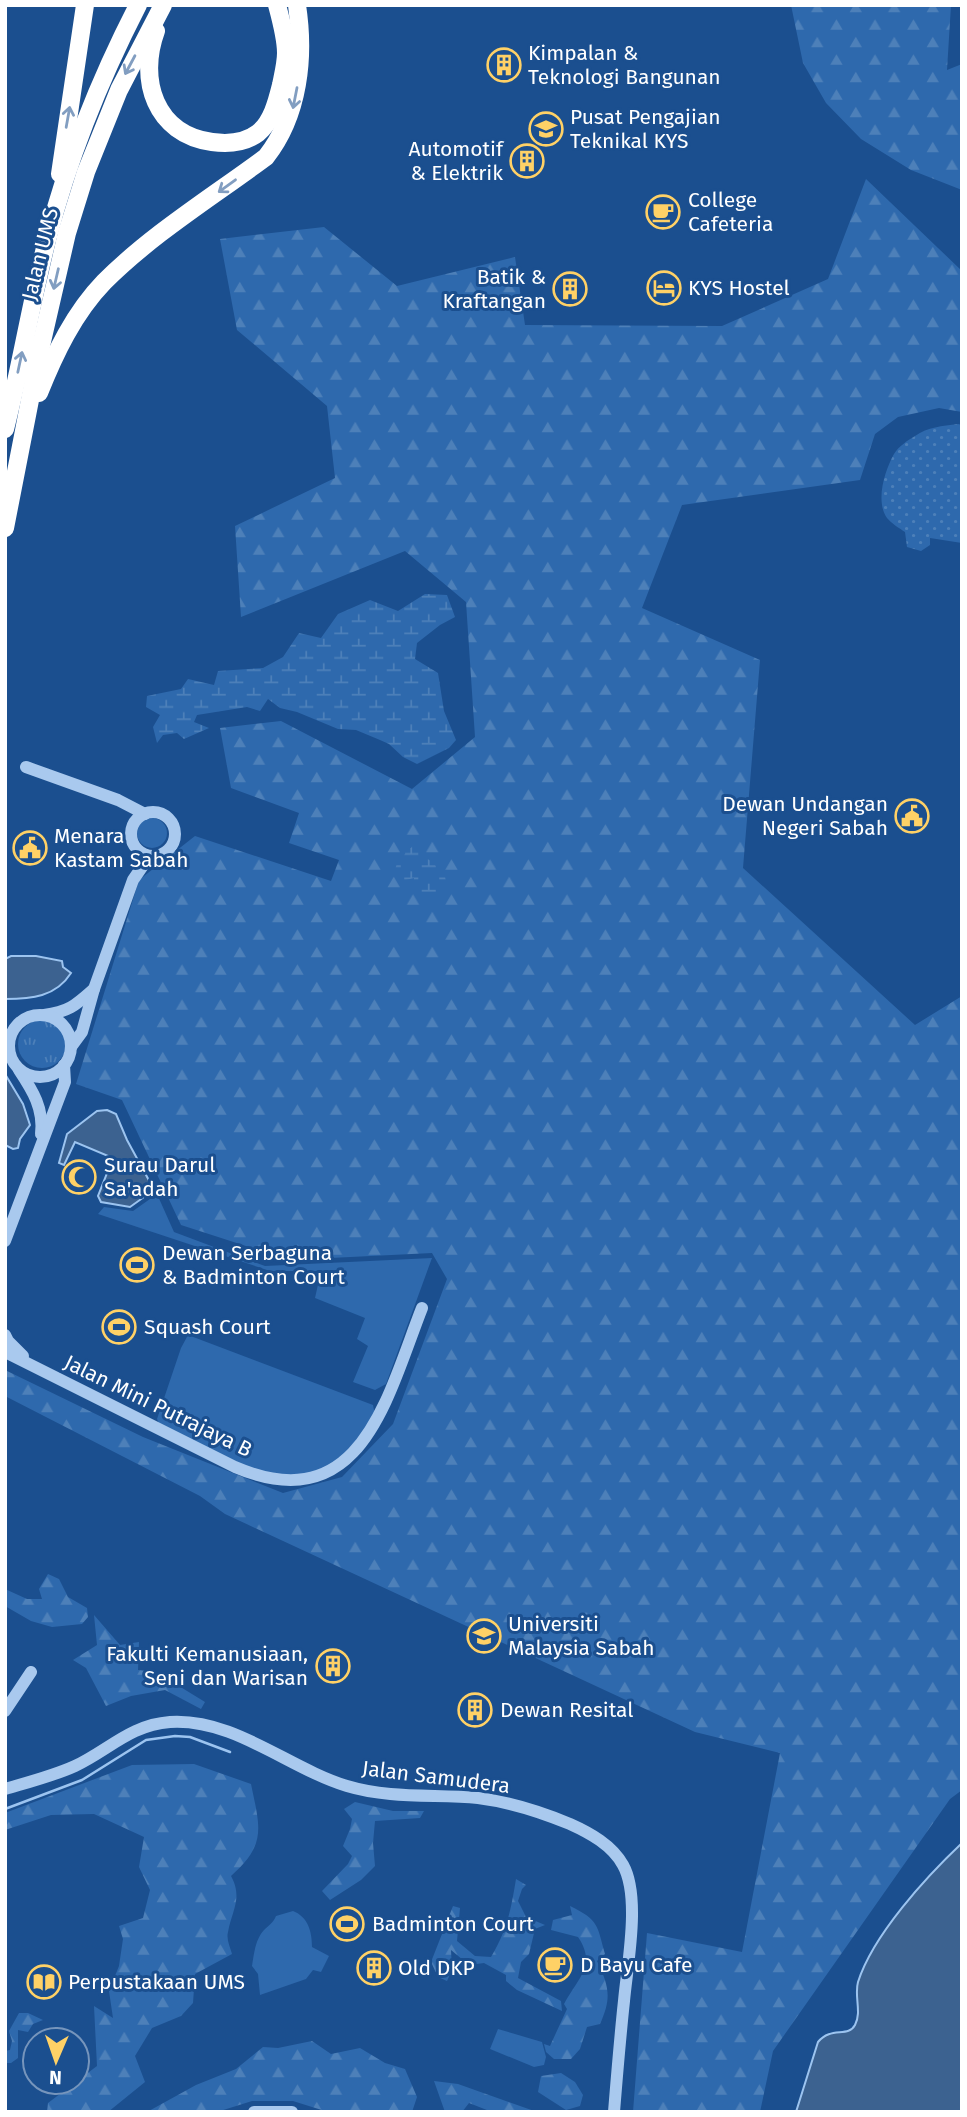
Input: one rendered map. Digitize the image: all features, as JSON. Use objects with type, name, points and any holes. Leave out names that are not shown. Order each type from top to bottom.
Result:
[{"type":"highway","points":[[62,185],[61,161],[85,5]]},
{"type":"highway","name":"Jalan UMS","points":[[5,429],[46,242],[62,185],[98,92],[138,5]]},
{"type":"highway","points":[[165,5],[152,43],[149,77],[155,102],[172,126],[197,140],[222,143],[242,141],[258,132],[270,117],[277,101],[286,54],[278,5]]},
{"type":"highway","name":"Jalan UMS","points":[[5,528],[42,338],[67,233],[86,172],[126,72],[165,5]]},
{"type":"highway","points":[[26,426],[71,325],[103,283],[145,246],[266,157],[278,142],[292,111],[298,82],[297,5]]},
{"type":"street","points":[[26,767],[118,800],[145,814]]},
{"type":"street","points":[[118,800],[132,827]]},
{"type":"street","points":[[5,1241],[65,1082],[64,1065],[71,1047],[82,1032],[94,989],[133,880],[144,864],[166,851],[173,842],[173,825],[161,813],[145,814],[137,819],[132,827],[133,880]]},
{"type":"street","points":[[134,846],[144,854],[156,856]]},
{"type":"street","points":[[39,1148],[41,1115],[32,1089],[11,1058],[7,1047],[10,1026],[31,1016],[62,1013],[94,989]]},
{"type":"street","points":[[44,1016],[61,1024],[69,1035],[71,1047]]},
{"type":"street","points":[[18,1068],[29,1075],[42,1077],[54,1074],[64,1065]]},
{"type":"street","name":"Jalan Mini Putrajaya B","points":[[5,1352],[254,1475],[280,1480],[304,1480],[319,1476],[355,1452],[370,1432],[422,1308]]},
{"type":"street","points":[[5,1335],[30,1363]]},
{"type":"street","points":[[5,1711],[31,1672]]},
{"type":"street","name":"Jalan Samudera","points":[[5,1789],[68,1769],[124,1735],[147,1726],[170,1722],[225,1729],[348,1786],[395,1795],[487,1800],[524,1808],[585,1831],[609,1847],[622,1864],[629,1888],[632,1926],[614,2112]]},
{"type":"street","points":[[254,2112],[292,2112]]},
{"type":"green space","points":[[791,5],[951,5],[947,70],[962,64],[962,190],[911,170],[861,139],[826,103],[803,63]]},
{"type":"green space","points":[[866,179],[962,271],[962,412],[939,408],[898,417],[875,434],[860,480],[682,505],[642,608],[760,660],[743,868],[915,1025],[962,996],[962,1790],[950,1799],[773,2051],[760,2112],[633,2112],[647,1933],[742,1952],[780,1753],[695,1732],[225,1514],[200,1496],[5,1396],[5,1370],[143,1437],[283,1493],[342,1477],[393,1424],[447,1279],[432,1253],[289,1260],[181,1225],[122,1100],[76,1084],[139,880],[195,836],[331,881],[339,860],[289,843],[299,813],[231,788],[220,728],[281,721],[412,789],[475,737],[466,602],[405,551],[241,617],[235,526],[335,478],[327,406],[237,330],[220,239],[324,227],[397,286],[515,257],[525,325],[722,326],[828,279]]},
{"type":"green space","points":[[962,425],[962,543],[930,538],[930,545],[921,551],[907,547],[905,532],[889,520],[883,511],[882,494],[887,468],[896,451],[920,433]]},
{"type":"green space","points":[[425,594],[447,595],[455,617],[417,643],[415,659],[438,673],[444,711],[456,740],[449,748],[417,764],[380,740],[356,730],[338,729],[280,708],[268,699],[260,711],[247,707],[197,715],[194,722],[209,728],[184,739],[177,733],[163,735],[157,743],[153,727],[160,715],[146,707],[147,696],[181,689],[188,679],[214,685],[218,671],[263,668],[283,657],[299,633],[321,638],[338,614],[370,600],[398,611]]},
{"type":"green space","points":[[152,818],[158,819],[166,827],[166,839],[158,847],[152,848],[146,847],[138,839],[137,833],[138,827],[146,819]]},
{"type":"green space","points":[[414,842],[424,845],[427,858],[444,873],[446,881],[442,890],[445,898],[420,899],[413,891],[414,878],[402,881],[395,875],[396,866],[406,848],[411,848]]},
{"type":"green space","points":[[42,1020],[59,1027],[66,1044],[59,1061],[42,1068],[25,1061],[18,1044],[25,1027]]},
{"type":"green space","points":[[157,1194],[174,1232],[265,1266],[432,1258],[386,1384],[375,1390],[353,1382],[368,1346],[357,1339],[365,1318],[315,1298],[321,1271],[270,1271],[98,1214],[104,1207],[133,1211]]},
{"type":"green space","points":[[188,1335],[373,1405],[375,1415],[349,1450],[327,1467],[303,1475],[279,1476],[230,1462],[160,1426],[157,1419]]},
{"type":"green space","points":[[48,1574],[59,1579],[68,1597],[87,1608],[88,1617],[82,1624],[52,1627],[31,1621],[5,1606],[5,1589],[27,1599],[42,1599],[39,1589]]},
{"type":"green space","points":[[94,1615],[120,1645],[139,1642],[138,1670],[156,1672],[205,1702],[201,1709],[165,1690],[131,1696],[106,1706],[86,1668],[73,1660],[97,1645]]},
{"type":"green space","points":[[194,1764],[251,1784],[258,1835],[251,1854],[231,1876],[236,1891],[236,1904],[228,1935],[232,1954],[195,1974],[193,2003],[181,2016],[152,2028],[135,2056],[145,2082],[108,2112],[47,2112],[48,2103],[57,2096],[91,2096],[91,2071],[97,2066],[94,2006],[113,2018],[109,1991],[119,1966],[123,1939],[119,1926],[143,1918],[150,1890],[139,1867],[144,1837],[94,1814],[51,1815],[5,1830],[5,1813],[132,1765]]},
{"type":"green space","points":[[355,1802],[393,1811],[424,1811],[420,1818],[375,1821],[375,1866],[361,1880],[330,1900],[322,1891],[348,1864],[352,1856],[343,1846],[352,1819],[344,1809]]},
{"type":"green space","points":[[516,1879],[526,1885],[518,1901],[526,1917],[545,1925],[535,1929],[529,1954],[521,1962],[518,1978],[561,2001],[562,2011],[517,1990],[506,1981],[506,1975],[484,1963],[469,1965],[451,1950],[452,1970],[447,1981],[438,1977],[431,1962],[453,1906],[460,1908],[457,1941],[475,1956],[491,1957],[508,1920]]},
{"type":"green space","points":[[570,1906],[587,1915],[598,1930],[605,1954],[597,1961],[608,1992],[600,2024],[587,2027],[580,2049],[571,2059],[554,2059],[546,2052],[544,2044],[550,2046],[567,2009],[564,2004],[586,1964],[586,1956],[578,1937],[551,1930],[553,1920],[572,1915]]},
{"type":"green space","points":[[293,1911],[308,1925],[312,1947],[329,1956],[321,1972],[313,1970],[306,1979],[260,1995],[258,1974],[252,1966],[257,1943],[276,1916]]},
{"type":"green space","points":[[19,2013],[28,2013],[43,2020],[32,2026],[21,2026],[21,2031],[18,2030],[18,2058],[6,2063],[5,2051],[10,2050],[12,2041],[9,2031]]},
{"type":"green space","points":[[498,2029],[542,2042],[546,2057],[544,2065],[534,2067],[490,2049]]},
{"type":"green space","points":[[312,2041],[331,2054],[360,2048],[385,2063],[405,2069],[417,2097],[412,2112],[328,2112],[293,2101],[252,2101],[217,2112],[147,2112],[196,2085],[236,2069],[263,2047],[278,2048]]},
{"type":"green space","points":[[561,2073],[575,2082],[583,2095],[580,2106],[566,2110],[538,2092],[541,2076]]},
{"type":"green space","points":[[434,2081],[458,2084],[537,2112],[492,2112],[469,2103],[462,2112],[445,2112]]},
{"type":"shaded area","points":[[11,956],[36,956],[62,961],[63,967],[71,973],[50,992],[33,997],[5,999],[5,959]]},
{"type":"shaded area","points":[[5,1074],[23,1104],[30,1125],[20,1139],[18,1148],[13,1149],[5,1145]]},
{"type":"shaded area","points":[[107,1110],[116,1114],[152,1186],[151,1192],[130,1207],[101,1202],[98,1196],[113,1158],[75,1142],[64,1165],[59,1163],[67,1134],[97,1111]]},
{"type":"shaded area","points":[[962,1843],[962,2112],[796,2112],[818,2042],[828,2034],[848,2031],[855,2025],[858,2015],[858,1982],[876,1945],[917,1890]]},
{"type":"waterway","points":[[5,1809],[82,1780],[146,1740],[190,1737],[230,1752]]},
{"type":"place","name":"Kimpalan & Teknologi Bangunan","points":[[504,65]]},
{"type":"place","name":"Pusat Pengajian Teknikal KYS","points":[[546,129]]},
{"type":"place","name":"Automotif & Elektrik","points":[[527,161]]},
{"type":"place","name":"College Cafeteria","points":[[663,212]]},
{"type":"place","name":"KYS Hostel","points":[[664,288]]},
{"type":"place","name":"Batik & Kraftangan","points":[[570,289]]},
{"type":"place","name":"Dewan Undangan Negeri Sabah","points":[[912,816]]},
{"type":"place","name":"Menara Kastam Sabah","points":[[30,848]]},
{"type":"place","name":"Surau Darul Sa'adah","points":[[79,1177]]},
{"type":"place","name":"Dewan Serbaguna & Badminton Court","points":[[137,1265]]},
{"type":"place","name":"Squash Court","points":[[119,1327]]},
{"type":"place","name":"Universiti Malaysia Sabah","points":[[484,1636]]},
{"type":"place","name":"Fakulti Kemanusiaan, Seni dan Warisan","points":[[333,1666]]},
{"type":"place","name":"Dewan Resital","points":[[475,1710]]},
{"type":"place","name":"Badminton Court","points":[[347,1924]]},
{"type":"place","name":"D Bayu Cafe","points":[[555,1965]]},
{"type":"place","name":"Old DKP","points":[[374,1968]]},
{"type":"place","name":"Perpustakaan UMS","points":[[44,1982]]}]
